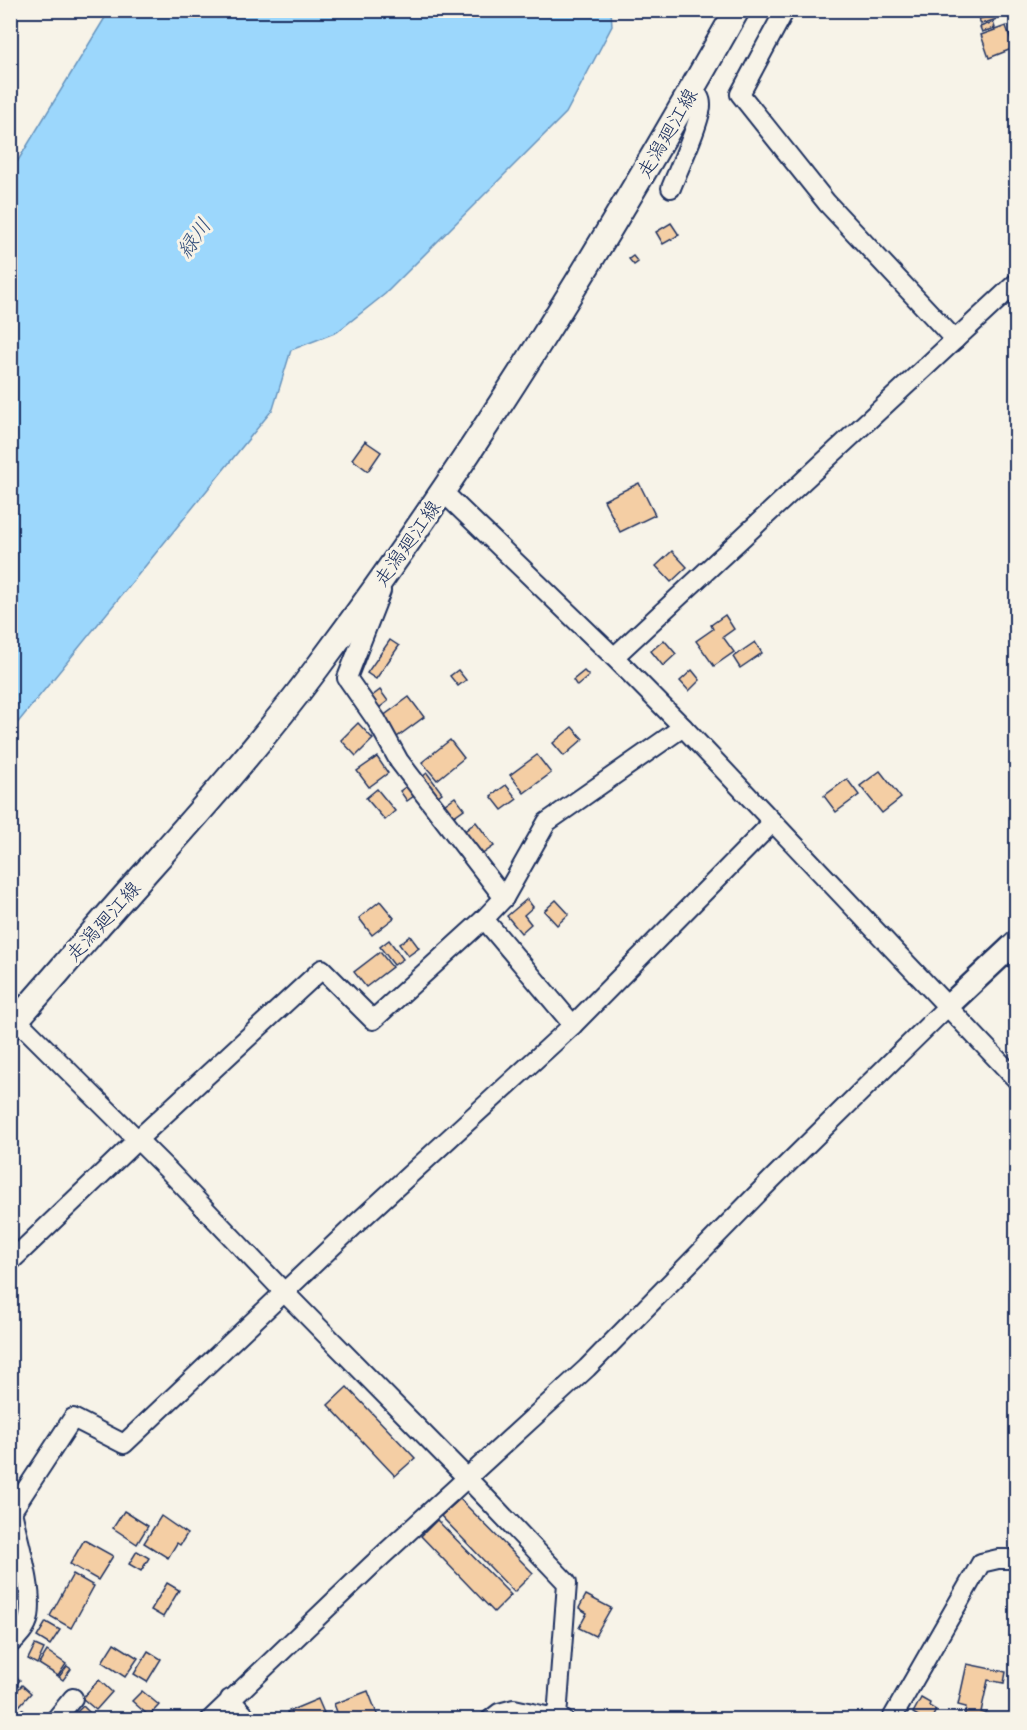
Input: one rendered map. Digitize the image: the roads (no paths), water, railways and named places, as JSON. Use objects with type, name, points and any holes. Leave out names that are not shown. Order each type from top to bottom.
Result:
[{"type":"main road","name":"走潟廻江線","points":[[14,1024],[245,759],[316,670],[390,567],[443,492],[635,189],[737,10]]},
{"type":"street","points":[[785,10],[740,94],[826,203],[955,340]]},
{"type":"street","points":[[671,188],[698,119],[701,105],[700,96],[692,89]]},
{"type":"street","points":[[614,657],[1017,283]]},
{"type":"street","points":[[443,492],[683,727],[1017,1079]]},
{"type":"street","points":[[390,567],[347,678],[377,721],[399,761],[504,898]]},
{"type":"street","points":[[10,1262],[137,1140],[322,969],[373,1020],[504,898],[547,822],[683,727]]},
{"type":"street","points":[[10,1644],[16,1640],[28,1620],[30,1598],[12,1511],[73,1418],[124,1444],[357,1223],[573,1025],[773,822]]},
{"type":"street","points":[[484,919],[573,1025]]},
{"type":"street","points":[[210,1719],[587,1368],[772,1179],[947,1007],[1017,942]]},
{"type":"street","points":[[14,1024],[167,1169],[567,1583],[560,1718],[514,1709],[499,1713],[490,1719]]},
{"type":"street","points":[[891,1719],[981,1563],[998,1559],[1017,1559]]},
{"type":"street","points":[[55,1719],[74,1698]]},
{"type":"street","points":[[230,1699],[249,1719]]},
{"type":"water","name":"緑川","points":[[611,10],[612,26],[566,113],[385,294],[337,332],[291,350],[273,409],[11,731],[11,172],[109,11]]}]
